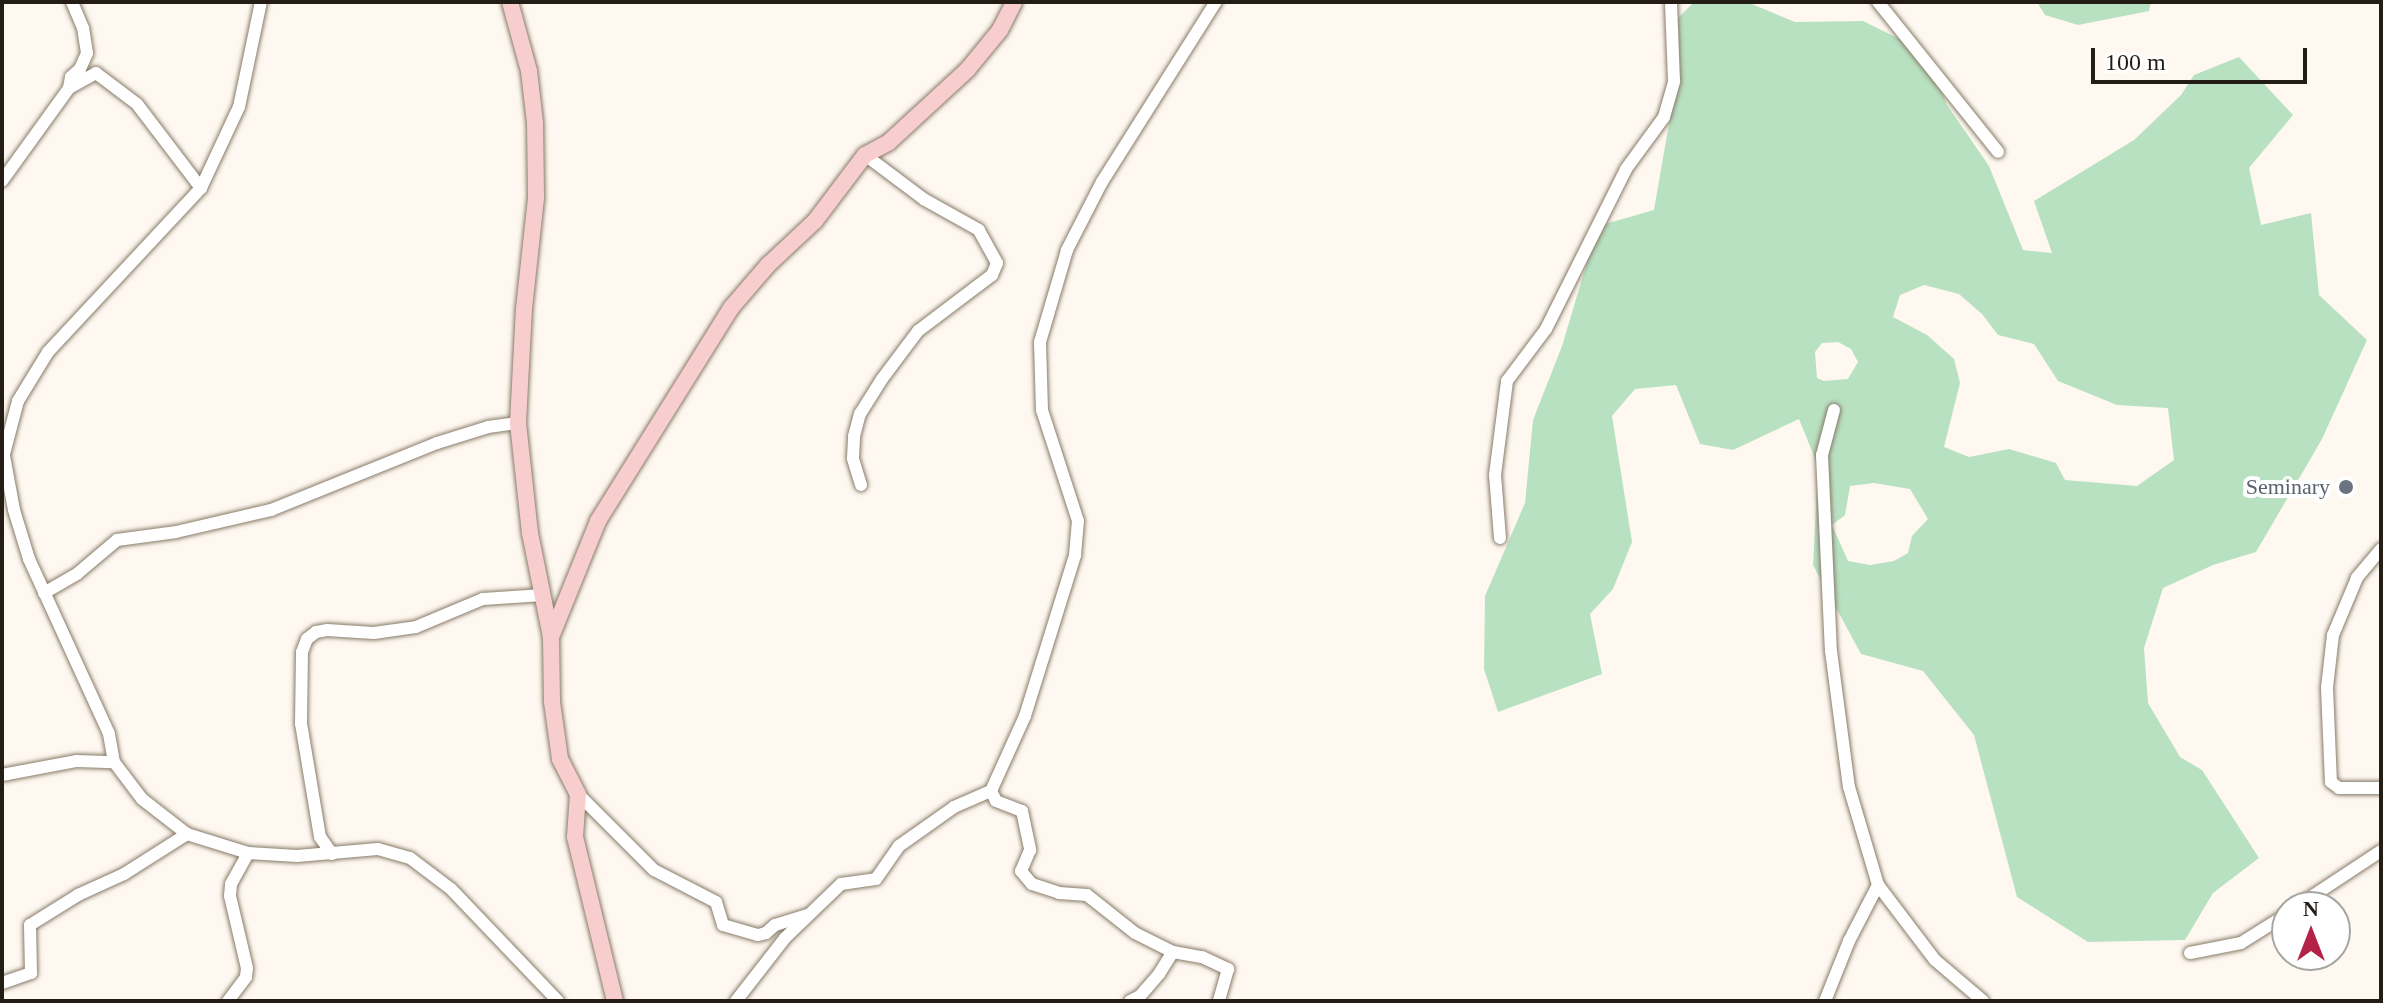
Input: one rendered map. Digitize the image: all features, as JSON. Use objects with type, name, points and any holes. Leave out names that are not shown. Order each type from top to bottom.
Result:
[{"type":"main road","points":[[510,2],[529,71],[535,123],[536,198],[518,423],[530,533],[551,637],[552,702],[560,759],[578,794],[575,837],[615,1001]]},
{"type":"main road","points":[[551,637],[598,521],[731,308],[768,265],[815,221],[865,155],[889,142],[968,69],[1000,30],[1014,2]]},
{"type":"street","points":[[69,88],[71,77],[80,69],[87,53],[83,28],[72,2]]},
{"type":"street","points":[[7,472],[3,449],[18,401],[48,352],[201,188],[239,107],[261,2]]},
{"type":"street","points":[[736,1001],[785,938],[841,884],[876,879],[899,846],[954,807],[991,791],[1025,716],[1075,555],[1078,521],[1042,410],[1040,342],[1067,250],[1102,182],[1216,2]]},
{"type":"street","points":[[1500,538],[1495,475],[1507,381],[1552,318],[1626,169],[1664,117],[1674,81],[1671,2]]},
{"type":"street","points":[[1878,2],[1998,152]]},
{"type":"street","points":[[2,181],[69,88],[96,73],[137,104],[201,188]]},
{"type":"street","points":[[861,485],[853,458],[854,436],[860,414],[918,331],[992,275],[997,263],[979,230],[925,200],[865,155]]},
{"type":"street","points":[[1834,410],[1822,455],[1831,651],[1849,787],[1878,885],[1935,960],[1983,1001]]},
{"type":"street","points":[[44,593],[78,573],[117,540],[176,532],[271,510],[423,448],[488,427],[518,423]]},
{"type":"street","points":[[2,445],[17,523],[44,593],[109,734],[114,762],[142,799],[187,834],[248,853],[332,854],[378,849],[410,858],[451,889],[558,1001]]},
{"type":"street","points":[[2381,549],[2357,578],[2333,635],[2327,688],[2331,782],[2339,788],[2381,788]]},
{"type":"street","points":[[332,854],[320,837],[301,724],[302,652],[307,639],[316,632],[327,630],[374,633],[416,627],[483,599],[543,595]]},
{"type":"street","points":[[2,775],[76,761],[114,762]]},
{"type":"street","points":[[991,791],[996,801],[1022,811],[1030,850],[1021,871],[1032,884],[1059,893],[1087,895],[1135,933],[1173,952],[1202,957],[1228,969],[1219,1001]]},
{"type":"street","points":[[578,794],[654,870],[716,902],[723,925],[758,935],[775,925],[811,914]]},
{"type":"street","points":[[2,983],[31,973],[30,925],[78,895],[124,874],[187,834]]},
{"type":"street","points":[[2320,891],[2381,851]]},
{"type":"street","points":[[228,1001],[246,977],[247,968],[230,896],[231,884],[248,853]]},
{"type":"street","points":[[1825,1001],[1849,941],[1878,885]]},
{"type":"street","points":[[2190,953],[2241,943],[2271,924]]},
{"type":"street","points":[[1130,1001],[1149,985],[1173,952]]},
{"type":"green space","points":[[1694,2],[1747,2],[1795,22],[1863,21],[1926,52],[1947,105],[1989,166],[2023,250],[2052,253],[2034,201],[2134,140],[2181,95],[2194,75],[2239,57],[2293,115],[2249,168],[2261,225],[2311,213],[2319,295],[2367,340],[2322,439],[2256,552],[2213,565],[2163,588],[2144,648],[2148,703],[2180,757],[2202,770],[2259,858],[2213,893],[2185,940],[2088,942],[2017,897],[1974,735],[1923,671],[1861,654],[1813,565],[1818,466],[1799,419],[1733,450],[1700,444],[1676,385],[1635,389],[1612,416],[1632,542],[1613,589],[1590,614],[1602,674],[1498,712],[1484,669],[1485,596],[1525,503],[1533,420],[1562,346],[1598,226],[1654,210],[1677,77],[1677,19]],"holes":[[[1924,285],[1959,294],[1982,314],[1998,335],[2034,344],[2058,381],[2117,405],[2168,408],[2174,460],[2137,486],[2065,480],[2056,463],[2009,449],[1969,457],[1944,447],[1960,383],[1954,359],[1927,335],[1893,317],[1900,295]],[[1838,342],[1851,349],[1858,362],[1848,379],[1824,381],[1817,378],[1815,352],[1822,343]],[[1874,483],[1910,489],[1928,519],[1912,536],[1908,553],[1894,561],[1870,565],[1848,561],[1832,525],[1845,515],[1850,486]]]},
{"type":"green space","points":[[2037,2],[2151,2],[2149,11],[2078,25],[2045,15]]},
{"type":"place","name":"Seminary","points":[[2346,487]]}]
